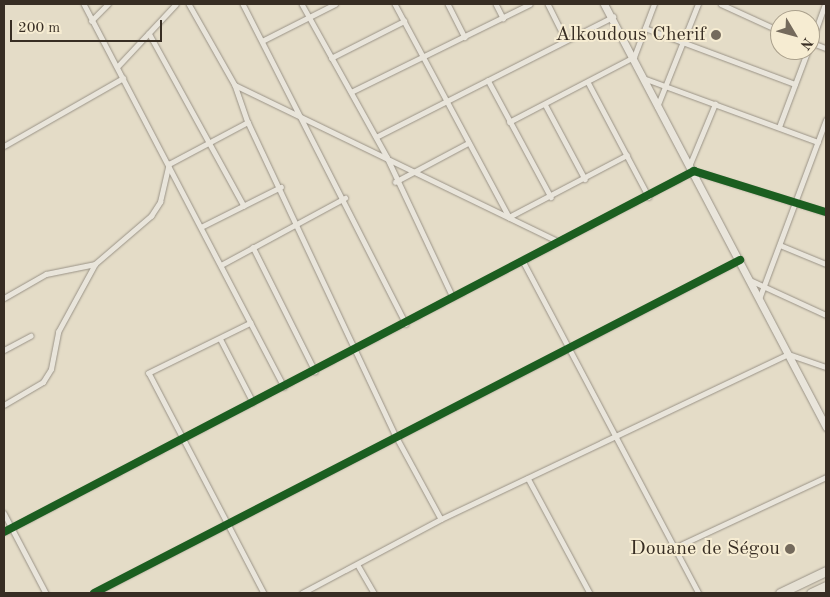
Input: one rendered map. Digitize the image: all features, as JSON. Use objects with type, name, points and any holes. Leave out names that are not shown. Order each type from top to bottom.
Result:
[{"type":"highway","points":[[780,593],[826,572]]},
{"type":"highway","points":[[811,593],[826,586]]},
{"type":"street","points":[[84,4],[91,21],[203,226],[284,387]]},
{"type":"street","points":[[91,21],[108,4]]},
{"type":"street","points":[[117,67],[176,4]]},
{"type":"street","points":[[189,4],[235,85],[248,122],[358,349],[396,436],[440,518]]},
{"type":"street","points":[[243,4],[308,123],[406,324]]},
{"type":"street","points":[[302,4],[387,157],[395,182],[453,297]]},
{"type":"street","points":[[262,41],[334,4]]},
{"type":"street","points":[[395,4],[509,217]]},
{"type":"street","points":[[448,4],[465,36]]},
{"type":"street","points":[[496,4],[503,18]]},
{"type":"street","points":[[351,92],[530,4]]},
{"type":"street","points":[[548,4],[566,40]]},
{"type":"street","points":[[604,4],[614,17],[646,79],[657,107],[692,168],[826,427]]},
{"type":"street","points":[[509,122],[634,57],[654,4]]},
{"type":"street","points":[[657,107],[667,86],[698,4]]},
{"type":"street","points":[[721,4],[770,27]]},
{"type":"street","points":[[733,10],[736,4]]},
{"type":"street","points":[[376,138],[614,17]]},
{"type":"street","points":[[332,58],[404,21]]},
{"type":"street","points":[[645,28],[795,84]]},
{"type":"street","points":[[148,33],[244,206]]},
{"type":"street","points":[[778,128],[804,60]]},
{"type":"street","points":[[4,146],[123,78]]},
{"type":"street","points":[[646,79],[818,142]]},
{"type":"street","points":[[488,80],[551,197]]},
{"type":"street","points":[[588,82],[650,197]]},
{"type":"street","points":[[235,85],[308,123],[387,157],[555,240]]},
{"type":"street","points":[[545,104],[585,179]]},
{"type":"street","points":[[4,532],[184,437],[406,324],[522,261],[555,240],[650,197],[692,168],[715,104]]},
{"type":"street","points":[[759,299],[826,120]]},
{"type":"street","points":[[4,405],[43,382],[51,369],[58,332],[95,264],[151,216],[160,202],[169,164],[248,122]]},
{"type":"street","points":[[395,182],[414,170],[468,143]]},
{"type":"street","points":[[509,217],[551,197],[627,156]]},
{"type":"street","points":[[692,168],[826,212]]},
{"type":"street","points":[[203,226],[281,187]]},
{"type":"street","points":[[221,264],[345,198]]},
{"type":"street","points":[[780,246],[826,264]]},
{"type":"street","points":[[253,247],[315,371]]},
{"type":"street","points":[[94,593],[740,260]]},
{"type":"street","points":[[522,261],[617,434],[700,593]]},
{"type":"street","points":[[4,298],[46,274],[95,264]]},
{"type":"street","points":[[750,280],[826,315]]},
{"type":"street","points":[[251,323],[221,340],[149,372],[231,524],[264,593]]},
{"type":"street","points":[[4,350],[30,336]]},
{"type":"street","points":[[221,340],[253,402]]},
{"type":"street","points":[[302,593],[440,518],[788,354],[826,365]]},
{"type":"street","points":[[676,547],[826,477]]},
{"type":"street","points":[[528,478],[590,593]]},
{"type":"street","points":[[4,513],[46,593]]},
{"type":"street","points":[[358,564],[374,593]]},
{"type":"cycle path","points":[[4,532],[694,171],[826,212]]},
{"type":"cycle path","points":[[94,593],[740,260]]},
{"type":"place","name":"Alkoudous Cherif","points":[[716,35]]},
{"type":"place","name":"Douane de Ségou","points":[[790,549]]}]
